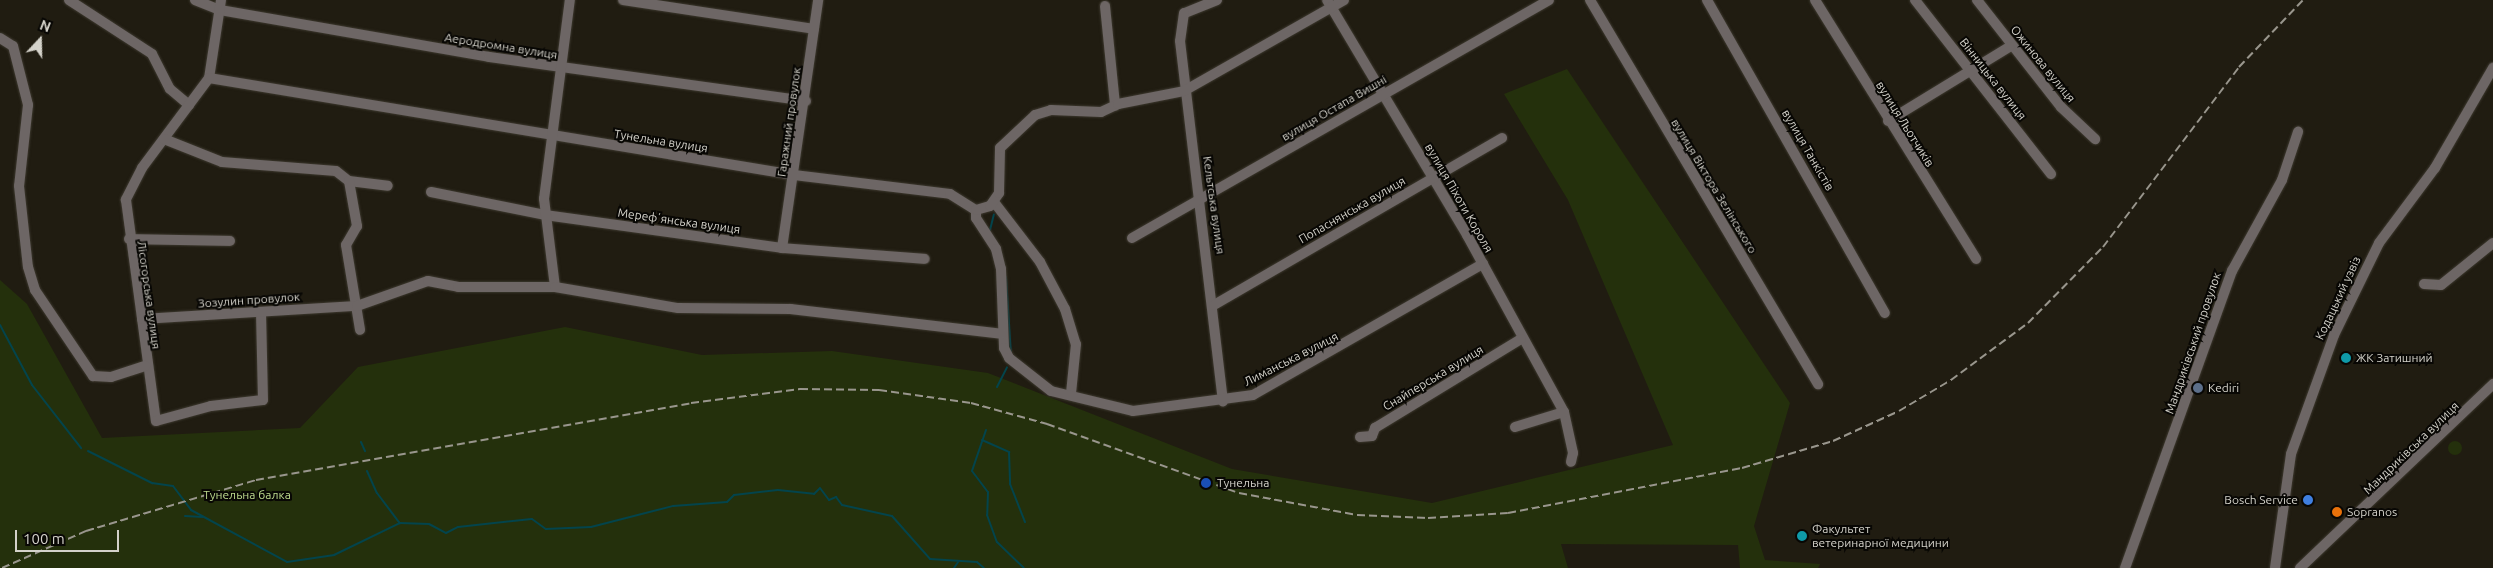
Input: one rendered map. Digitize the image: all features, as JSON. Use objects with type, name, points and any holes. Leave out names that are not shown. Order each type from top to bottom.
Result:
[{"type":"street","points":[[70,0],[152,54],[170,89],[189,105]]},
{"type":"street","name":"Аеродромна вулиця","points":[[195,0],[561,68],[806,101]]},
{"type":"street","points":[[559,288],[544,215],[552,136],[570,0]]},
{"type":"street","points":[[623,0],[814,29]]},
{"type":"street","name":"Гаражний провулок","points":[[782,248],[806,101],[818,0]]},
{"type":"street","name":"Кельтська вулиця","points":[[1217,0],[1184,13],[1180,42],[1184,91],[1201,199],[1214,305],[1223,401]]},
{"type":"street","points":[[1004,334],[1001,269],[996,249],[976,218],[976,210],[994,202],[1002,178],[1000,148],[1024,122],[1051,110],[1101,112],[1115,105],[1184,91],[1329,4],[1344,0]]},
{"type":"street","name":"вулиця Остапа Вишні","points":[[1132,238],[1383,93],[1549,0]]},
{"type":"street","name":"вулиця Віктора Зелінського","points":[[1590,0],[1818,384]]},
{"type":"street","name":"вулиця Танкістів","points":[[1707,0],[1885,313]]},
{"type":"street","name":"вулиця Льотчиків","points":[[1815,0],[1888,121],[1976,260]]},
{"type":"street","name":"Вінницька вулиця","points":[[1915,0],[2051,174]]},
{"type":"street","name":"Ожинова вулиця","points":[[1977,0],[2009,47],[2061,107],[2095,139]]},
{"type":"street","name":"вулиця Піхоти Короля","points":[[1329,4],[1483,264],[1521,339],[1564,412],[1573,453],[1571,462]]},
{"type":"street","name":"Лісогорська вулиця","points":[[220,5],[209,78],[164,139],[126,200],[129,239],[142,320],[145,366],[156,421],[212,406],[263,400],[261,312]]},
{"type":"street","points":[[1104,6],[1115,105]]},
{"type":"street","points":[[0,38],[13,46],[28,106],[19,186],[28,267],[36,290],[93,376],[111,377],[145,366]]},
{"type":"street","points":[[1888,121],[2009,47]]},
{"type":"street","name":"Кодацький узвіз","points":[[2275,568],[2291,454],[2334,335],[2379,243],[2448,147],[2493,68]]},
{"type":"street","name":"Тунельна вулиця","points":[[209,78],[794,175],[950,194],[976,210]]},
{"type":"street","name":"Мандриківський провулок","points":[[2125,568],[2232,270],[2282,180],[2298,132]]},
{"type":"street","name":"Попаснянська вулиця","points":[[1214,305],[1502,138]]},
{"type":"street","points":[[164,139],[222,162],[336,170],[349,181],[388,186]]},
{"type":"street","points":[[349,181],[357,226],[346,245],[360,330]]},
{"type":"street","name":"Мерефʼянська вулиця","points":[[431,192],[544,215],[782,248],[925,259]]},
{"type":"street","points":[[994,202],[1040,262],[1065,309],[1076,344],[1071,393]]},
{"type":"street","points":[[129,239],[230,241]]},
{"type":"street","points":[[2424,284],[2441,285],[2493,243]]},
{"type":"street","name":"Лиманська вулиця","points":[[1004,334],[1004,348],[1018,370],[1051,390],[1071,393],[1133,410],[1223,401],[1253,395],[1288,377],[1483,264]]},
{"type":"street","name":"Зозулин провулок","points":[[142,320],[357,306],[428,281],[458,287],[559,288],[678,308],[791,309],[1004,334]]},
{"type":"street","name":"Снайперська вулиця","points":[[1360,437],[1372,436],[1376,428],[1521,339]]},
{"type":"street","name":"Мандриківська вулиця","points":[[2300,568],[2493,384]]},
{"type":"street","points":[[1515,427],[1564,412]]},
{"type":"green space","name":"Тунельна балка","points":[[1567,69],[1790,403],[1754,526],[1765,560],[1820,564],[1818,568],[1740,568],[1738,545],[1561,544],[1568,568],[0,568],[0,280],[27,304],[102,438],[300,428],[358,367],[565,327],[702,355],[832,351],[988,373],[1232,469],[1432,503],[1673,445],[1568,200],[1504,94]]},
{"type":"green space","points":[[2452,441],[2458,441],[2462,448],[2458,455],[2452,455],[2448,451],[2448,445]]},
{"type":"waterway","points":[[990,230],[994,214]]},
{"type":"waterway","points":[[1006,277],[1011,354]]},
{"type":"waterway","points":[[0,325],[32,385],[81,448]]},
{"type":"waterway","points":[[997,387],[1007,367]]},
{"type":"waterway","points":[[986,430],[972,471],[988,492],[987,515],[997,542],[1024,568]]},
{"type":"waterway","points":[[982,440],[1009,452],[1010,484],[1025,522]]},
{"type":"waterway","points":[[361,442],[365,451]]},
{"type":"waterway","points":[[88,451],[152,483],[173,486],[191,510],[287,562],[334,555],[400,523],[429,524],[446,533],[458,527],[532,519],[546,529],[591,527],[673,506],[727,502],[734,495],[778,490],[814,494],[820,488],[829,500],[836,497],[842,505],[892,516],[930,559],[977,562],[984,568]]},
{"type":"waterway","points":[[367,471],[377,493],[400,523]]},
{"type":"waterway","points":[[185,516],[203,517]]},
{"type":"waterway","points":[[954,568],[958,562]]},
{"type":"railway","points":[[2,568],[86,531],[256,480],[691,403],[800,389],[879,390],[971,403],[1047,424],[1239,493],[1357,515],[1428,518],[1508,513],[1742,468],[1833,441],[1899,411],[1951,380],[2028,323],[2103,247],[2239,67],[2303,0]]},
{"type":"place","name":"ЖК Затишний","points":[[2346,358]]},
{"type":"place","name":"Kediri","points":[[2198,388]]},
{"type":"place","name":"Тунельна","points":[[1206,483]]},
{"type":"place","name":"Bosch Service","points":[[2308,500]]},
{"type":"place","name":"Sopranos","points":[[2337,512]]},
{"type":"place","name":"Факультет ветеринарної медицини","points":[[1802,536]]}]
